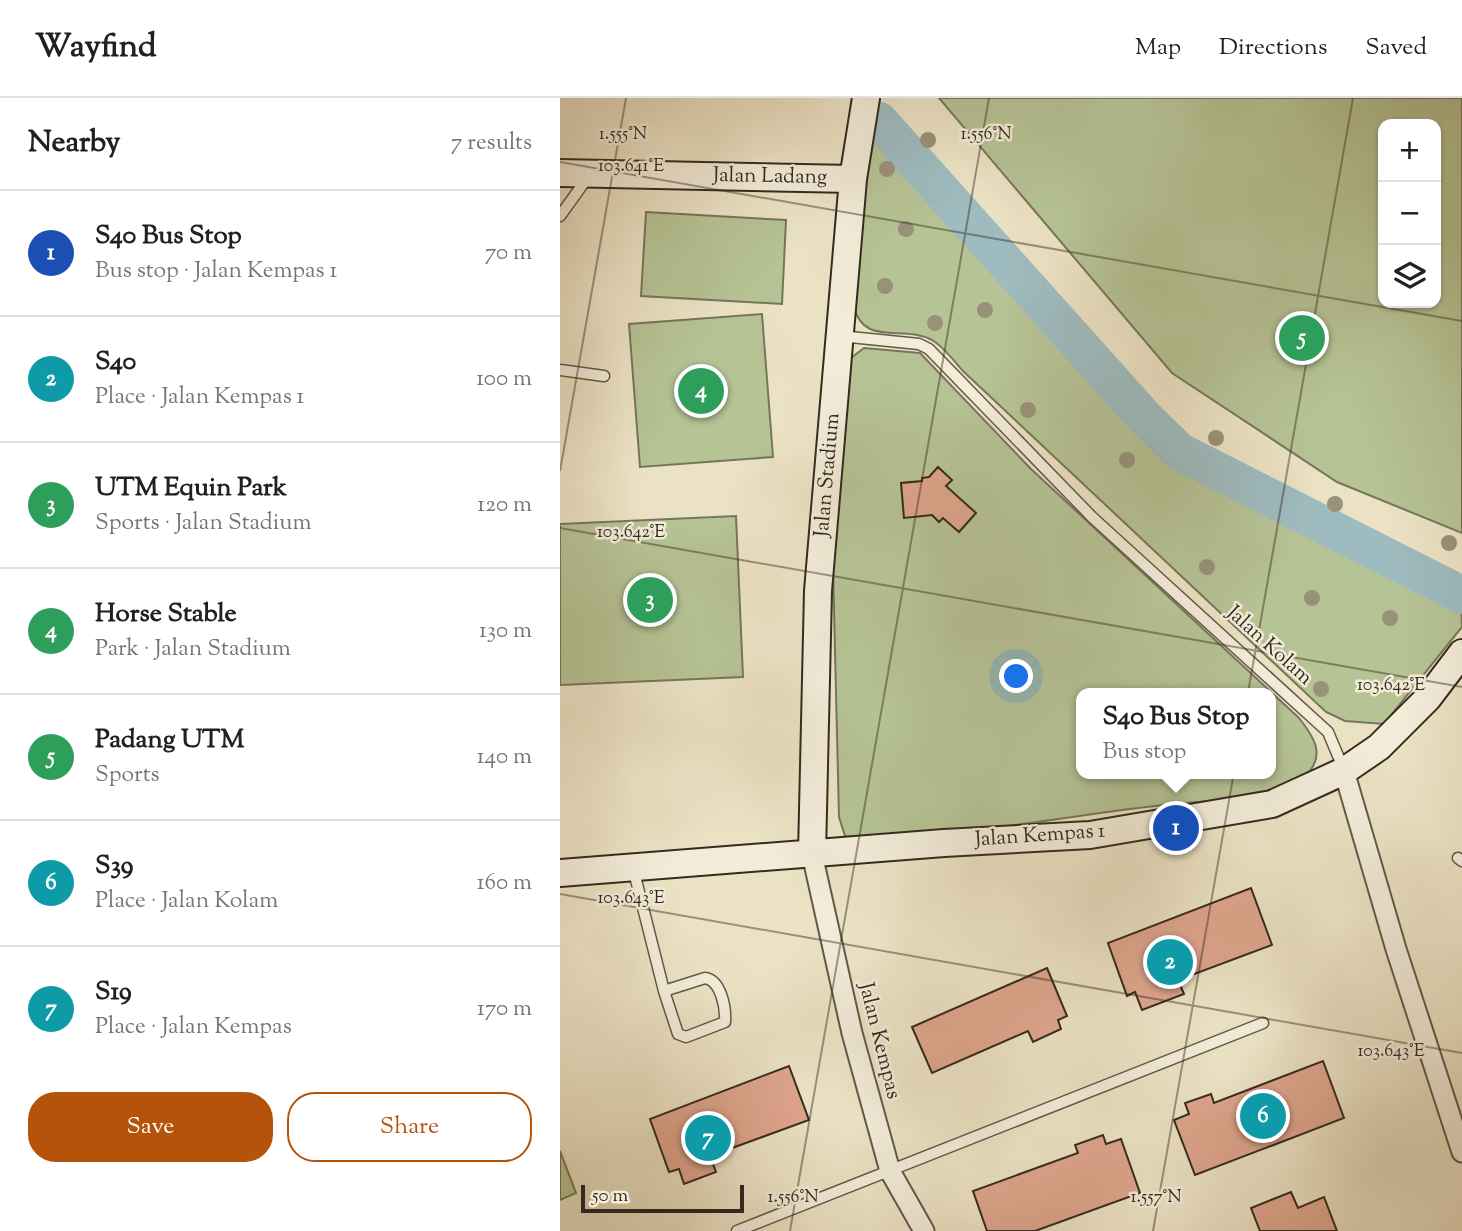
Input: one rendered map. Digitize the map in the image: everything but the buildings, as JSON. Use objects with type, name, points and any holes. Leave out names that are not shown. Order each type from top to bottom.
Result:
[{"type":"street","name":"Jalan Stadium","points":[[812,855],[818,591],[853,179],[866,98]]},
{"type":"street","name":"Jalan Ladang","points":[[560,173],[853,179]]},
{"type":"street","name":"Jalan Kempas 1","points":[[560,873],[944,843],[1090,835],[1272,804],[1344,771],[1379,747],[1428,698],[1462,653]]},
{"type":"street","name":"Jalan Kolam","points":[[1344,771],[1396,949],[1462,1152]]},
{"type":"street","name":"Jalan Kempas","points":[[812,855],[852,1033],[890,1171],[924,1231]]},
{"type":"lane","points":[[560,216],[591,174]]},
{"type":"lane","name":"Jalan Kolam","points":[[840,336],[919,344],[929,349],[1092,517],[1328,732],[1344,771]]},
{"type":"lane","points":[[560,370],[604,376]]},
{"type":"lane","points":[[632,868],[663,991],[678,1034],[686,1037],[725,1022],[718,986],[711,979],[705,978],[663,991]]},
{"type":"lane","points":[[737,1231],[754,1227],[1263,1023]]},
{"type":"green space","points":[[939,98],[1462,98],[1462,533],[1337,482],[1172,373]]},
{"type":"green space","points":[[871,124],[1022,295],[1178,462],[1461,604],[1462,627],[1384,724],[1345,721],[1326,712],[936,343],[920,336],[875,331],[858,318],[853,305]]},
{"type":"green space","points":[[646,212],[786,220],[782,304],[641,296]]},
{"type":"green space","points":[[762,314],[773,457],[640,467],[629,324]]},
{"type":"green space","points":[[864,348],[920,353],[1031,469],[1267,688],[1076,688],[1076,779],[1276,779],[1276,697],[1299,718],[1310,733],[1316,748],[1315,763],[1303,778],[1291,785],[1257,795],[979,830],[856,840],[845,836],[839,817],[833,568],[847,361]]},
{"type":"green space","points":[[736,516],[743,677],[560,685],[560,524]]},
{"type":"green space","points":[[560,1151],[576,1193],[560,1200]]},
{"type":"waterway","points":[[879,121],[1144,417],[1180,452],[1462,595]]},
{"type":"place","name":"Padang UTM","points":[[1302,338]]},
{"type":"place","name":"Horse Stable","points":[[701,391]]},
{"type":"place","name":"UTM Equin Park","points":[[650,600]]},
{"type":"place","name":"S40 Bus Stop","points":[[1176,828]]},
{"type":"place","name":"S40","points":[[1170,962]]},
{"type":"place","name":"S39","points":[[1263,1116]]},
{"type":"place","name":"S19","points":[[708,1138]]}]
